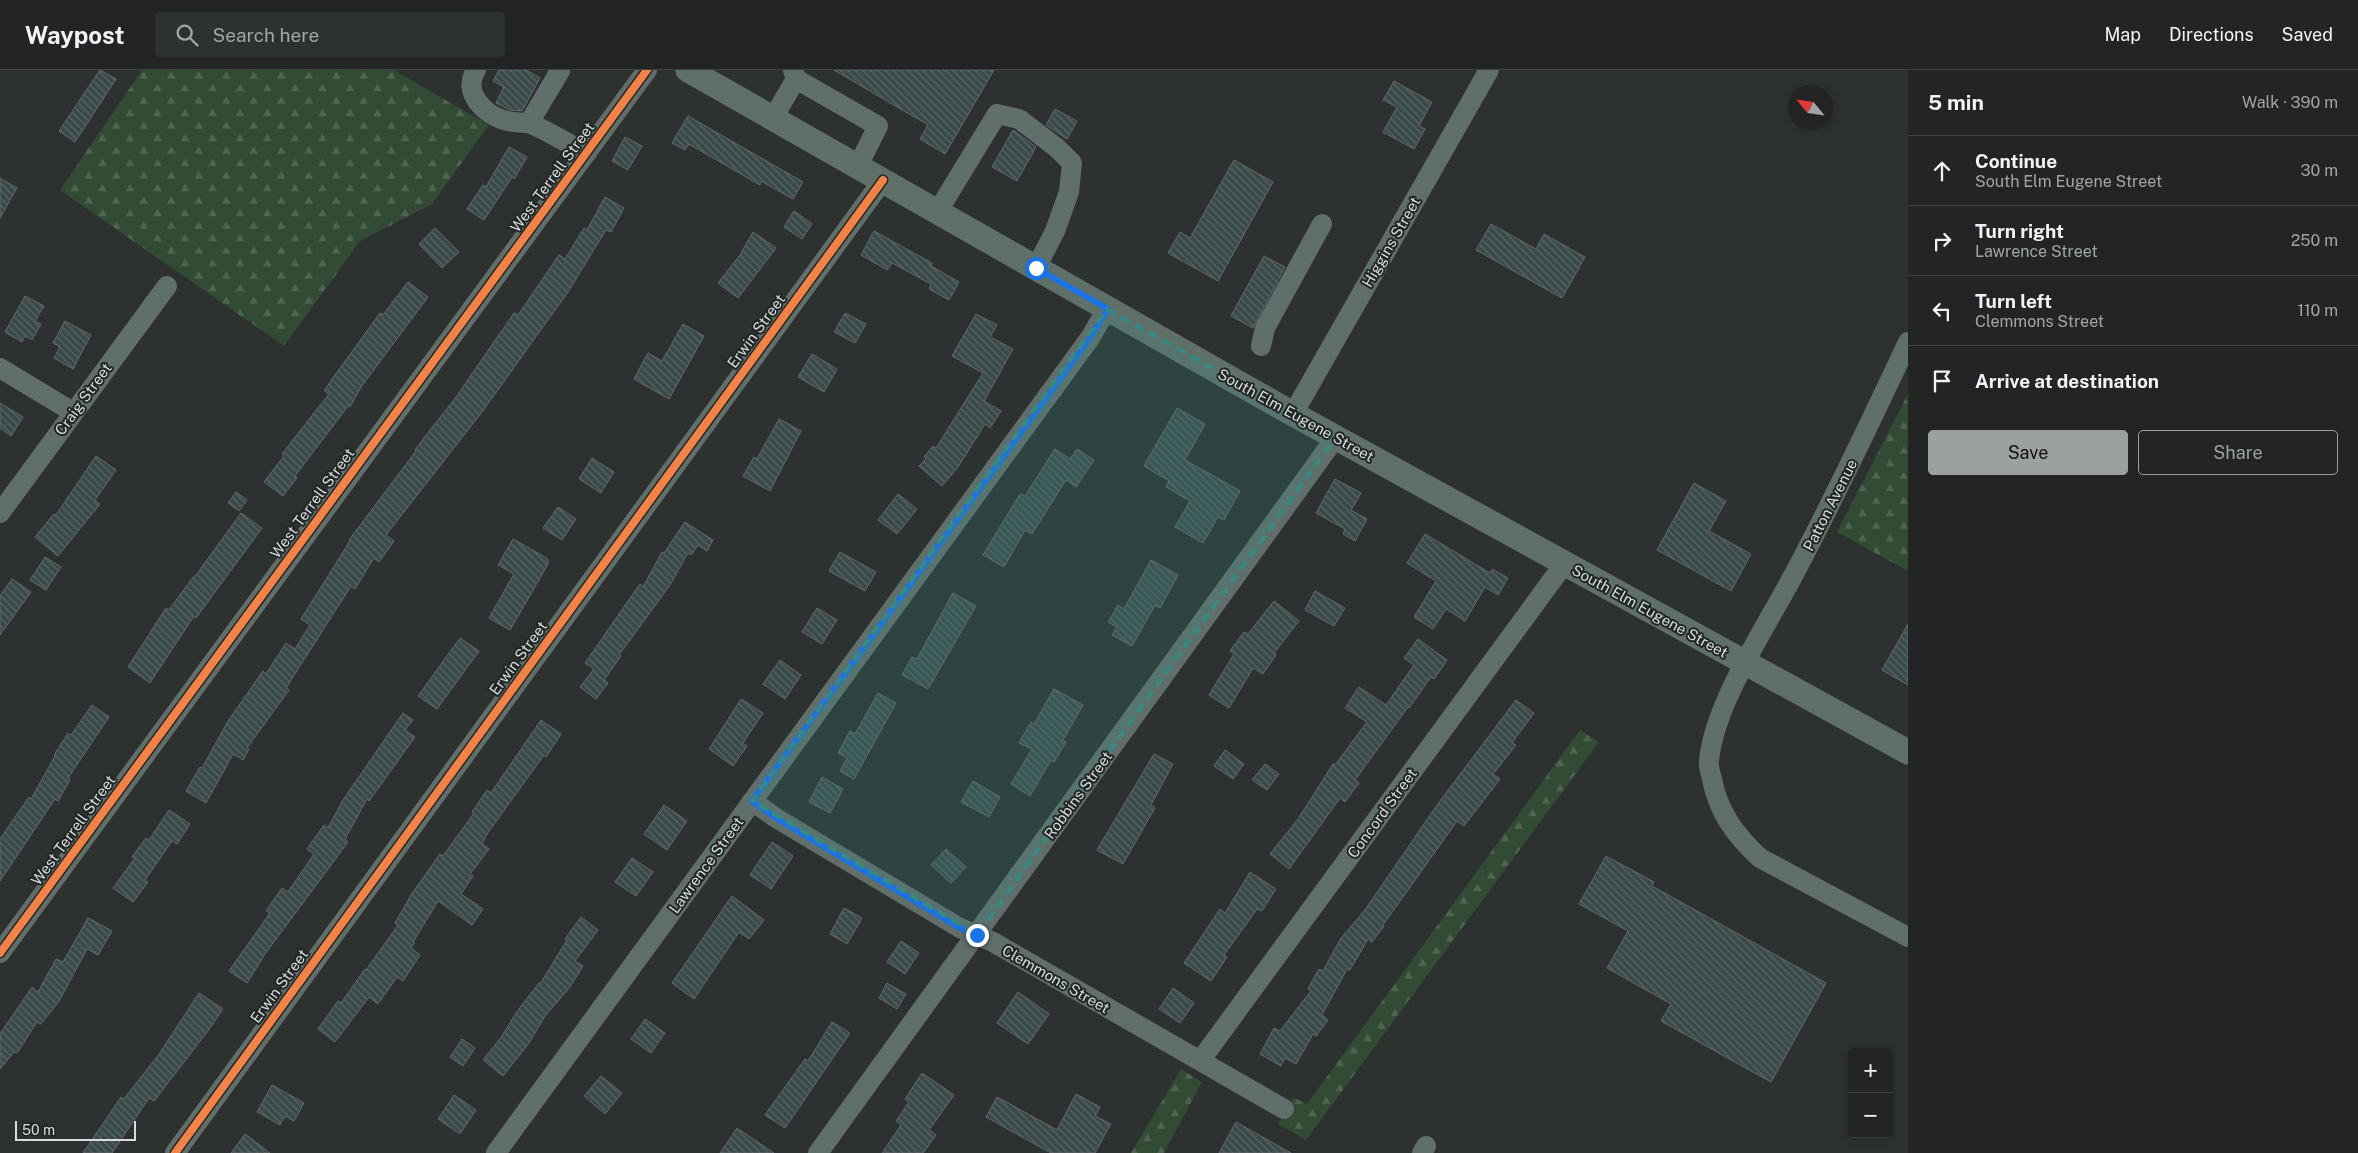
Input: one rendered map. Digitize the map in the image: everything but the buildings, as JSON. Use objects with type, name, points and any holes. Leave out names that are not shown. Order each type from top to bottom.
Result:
[{"type":"main road","name":"South Elm Eugene Street","points":[[688,70],[1293,414],[1908,752]]},
{"type":"street","points":[[476,70],[472,75],[472,94],[478,104],[505,121],[529,124],[587,153]]},
{"type":"street","points":[[529,124],[560,72],[558,70]]},
{"type":"street","name":"West Terrell Street","points":[[0,953],[647,70]]},
{"type":"street","name":"Higgins Street","points":[[1293,414],[1489,70]]},
{"type":"street","points":[[773,118],[794,75],[878,126],[858,166]]},
{"type":"street","points":[[938,212],[997,114],[1019,119],[1057,148],[1072,164],[1069,192],[1055,231],[1036,268]]},
{"type":"street","name":"Erwin Street","points":[[175,1153],[883,180]]},
{"type":"street","points":[[1261,346],[1265,328],[1322,224]]},
{"type":"street","name":"Craig Street","points":[[0,513],[167,286]]},
{"type":"street","name":"Lawrence Street","points":[[496,1153],[1090,338],[1108,309]]},
{"type":"street","name":"Patton Avenue","points":[[1908,342],[1825,515],[1769,622],[1745,663],[1717,725],[1709,762],[1713,788],[1728,822],[1743,843],[1760,858],[1908,936]]},
{"type":"street","points":[[0,368],[73,412]]},
{"type":"street","name":"Robbins Street","points":[[818,1153],[1336,437]]},
{"type":"street","name":"Concord Street","points":[[1200,1061],[1564,564]]},
{"type":"street","name":"Clemmons Street","points":[[752,801],[776,818],[960,928],[993,942],[1284,1109]]},
{"type":"highlighted area","points":[[1107,309],[1336,437],[977,935],[752,801]]},
{"type":"green space","points":[[142,70],[394,70],[489,125],[432,204],[360,241],[284,346],[60,190]]},
{"type":"green space","points":[[1908,394],[1908,571],[1837,532]]},
{"type":"green space","points":[[1580,730],[1599,742],[1306,1140],[1278,1124],[1293,1097],[1307,1104]]},
{"type":"green space","points":[[1181,1069],[1202,1082],[1164,1153],[1131,1153]]},
{"type":"cycle path","points":[[0,953],[647,70]]},
{"type":"cycle path","points":[[175,1153],[883,180]]},
{"type":"route","points":[[977,935],[960,928],[776,818],[752,801],[1090,338],[1108,309],[1036,268]]}]
